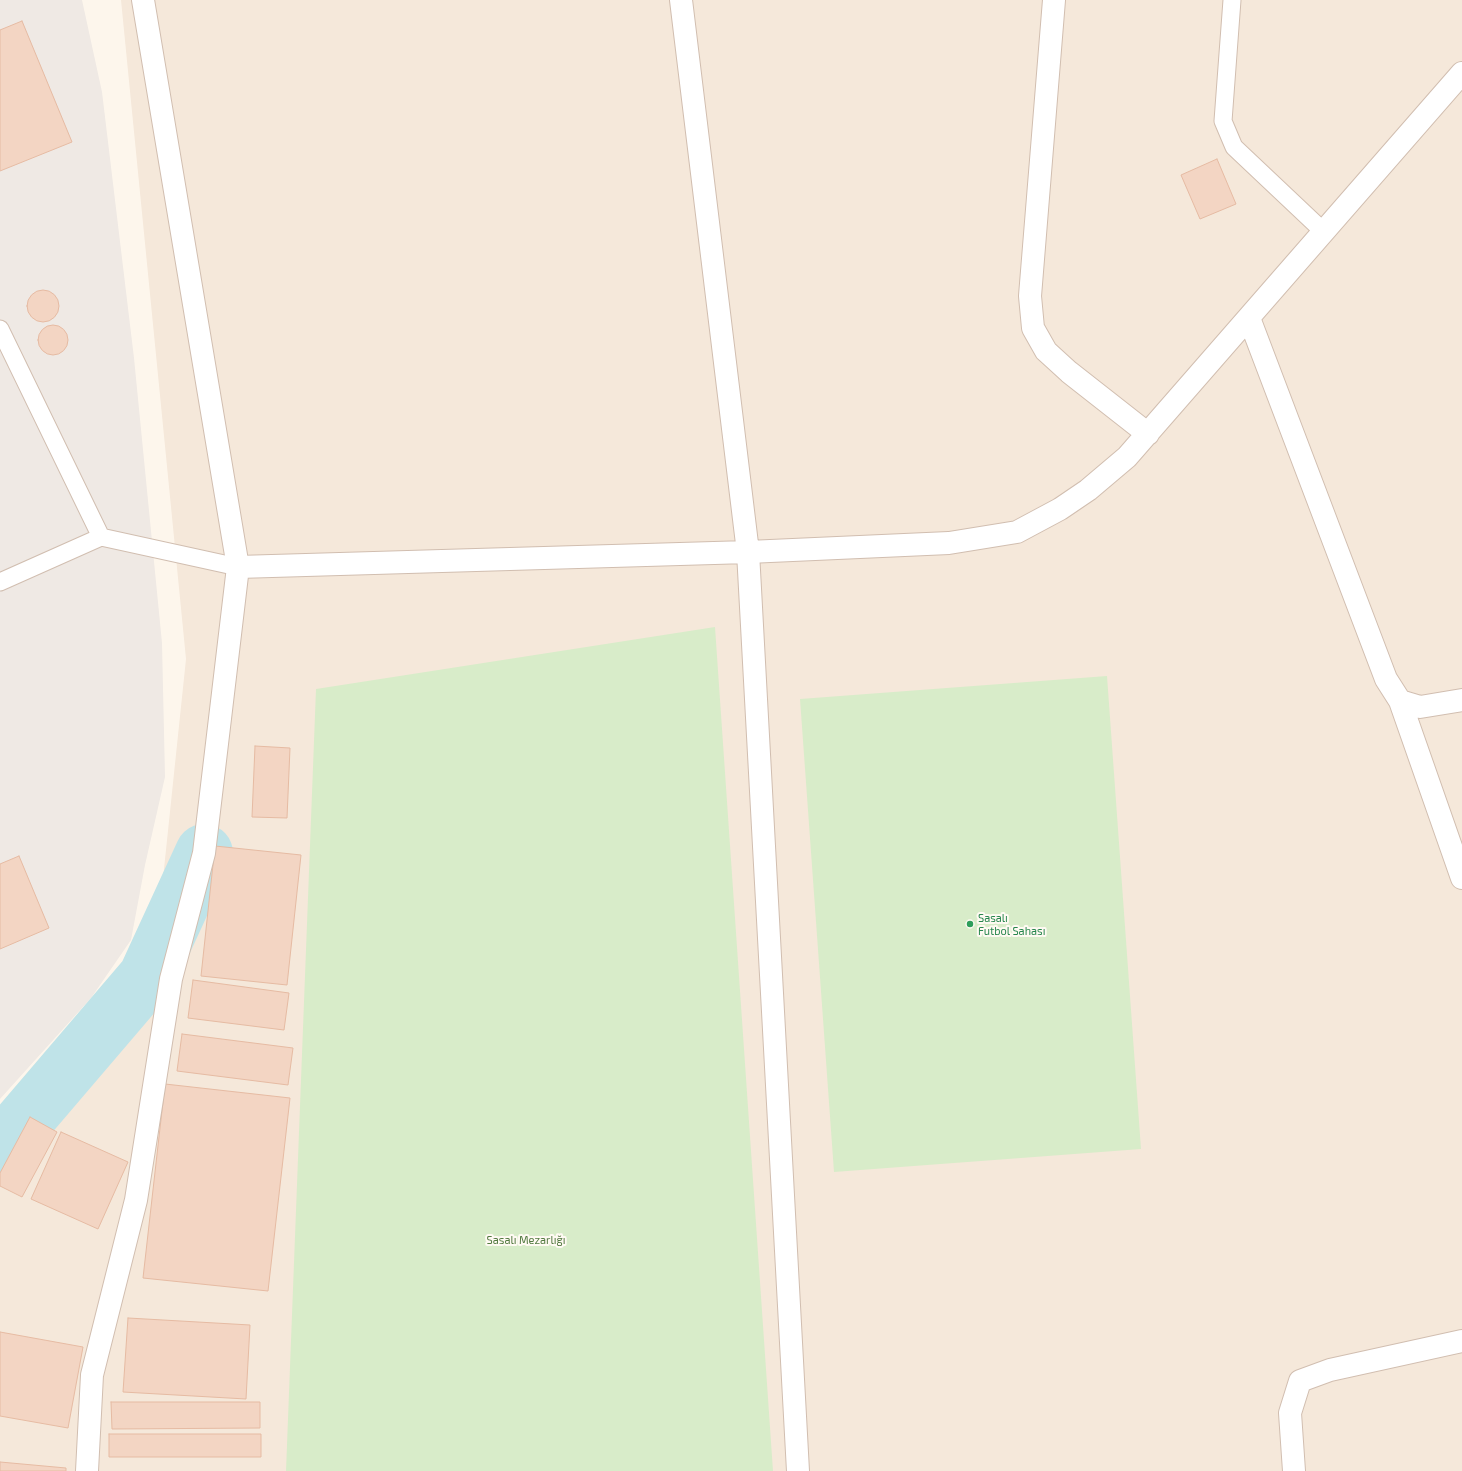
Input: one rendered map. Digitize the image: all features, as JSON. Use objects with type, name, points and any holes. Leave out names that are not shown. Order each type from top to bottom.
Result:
[{"type":"street","points":[[87,1471],[92,1374],[136,1200],[172,979],[204,853],[238,567],[143,0]]},
{"type":"street","points":[[681,0],[748,552],[798,1471]]},
{"type":"street","points":[[1054,0],[1030,296],[1033,328],[1046,351],[1069,372],[1148,434]]},
{"type":"street","points":[[238,567],[748,552],[949,543],[1016,532],[1060,509],[1088,490],[1127,457],[1462,73]]},
{"type":"street","points":[[1249,318],[1386,679],[1400,701],[1462,878]]},
{"type":"street","points":[[1400,701],[1420,707],[1462,700]]},
{"type":"street","points":[[1294,1471],[1290,1413],[1300,1381],[1330,1370],[1462,1341]]},
{"type":"lane","points":[[1232,0],[1223,121],[1234,147],[1324,232]]},
{"type":"lane","points":[[0,329],[101,537]]},
{"type":"lane","points":[[0,582],[101,537],[238,567]]},
{"type":"shaded area","points":[[0,0],[82,0],[102,92],[134,358],[162,643],[165,777],[145,865],[131,940],[91,998],[0,1099]]},
{"type":"shaded area","points":[[121,0],[1462,0],[1462,1471],[0,1471],[0,1134],[7,1128],[158,926],[186,659]]},
{"type":"green space","name":"Sasalı Mezarlığı","points":[[715,627],[773,1471],[286,1471],[316,689]]},
{"type":"green space","name":"Sasalı Futbol Sahası","points":[[1107,676],[1141,1149],[834,1172],[800,699]]},
{"type":"building","points":[[22,21],[72,142],[0,171],[0,30]]},
{"type":"building","points":[[1217,159],[1236,204],[1200,219],[1181,175]]},
{"type":"building","points":[[43,290],[54,295],[59,306],[54,317],[43,322],[32,317],[27,306],[32,295]]},
{"type":"building","points":[[53,325],[64,329],[68,340],[64,351],[53,355],[42,351],[38,340],[42,329]]},
{"type":"building","points":[[255,746],[290,748],[287,818],[252,817]]},
{"type":"building","points":[[215,846],[301,855],[287,985],[201,976]]},
{"type":"building","points":[[19,856],[49,928],[0,949],[0,864]]},
{"type":"building","points":[[193,980],[289,993],[284,1030],[188,1018]]},
{"type":"building","points":[[182,1034],[293,1048],[288,1085],[177,1071]]},
{"type":"building","points":[[165,1084],[290,1098],[268,1291],[143,1278]]},
{"type":"building","points":[[30,1117],[57,1132],[22,1197],[0,1186],[0,1173]]},
{"type":"building","points":[[61,1132],[128,1162],[98,1229],[31,1199]]},
{"type":"building","points":[[128,1318],[250,1325],[246,1399],[123,1392]]},
{"type":"building","points":[[0,1332],[83,1347],[68,1428],[0,1416]]},
{"type":"building","points":[[111,1402],[260,1402],[260,1428],[112,1429]]},
{"type":"building","points":[[109,1434],[261,1434],[261,1457],[109,1457]]},
{"type":"building","points":[[0,1462],[66,1468],[66,1471],[0,1471]]},
{"type":"waterway","points":[[0,1145],[12,1135],[147,977],[204,853]]},
{"type":"place","name":"Sasalı Futbol Sahası","points":[[970,924]]}]
